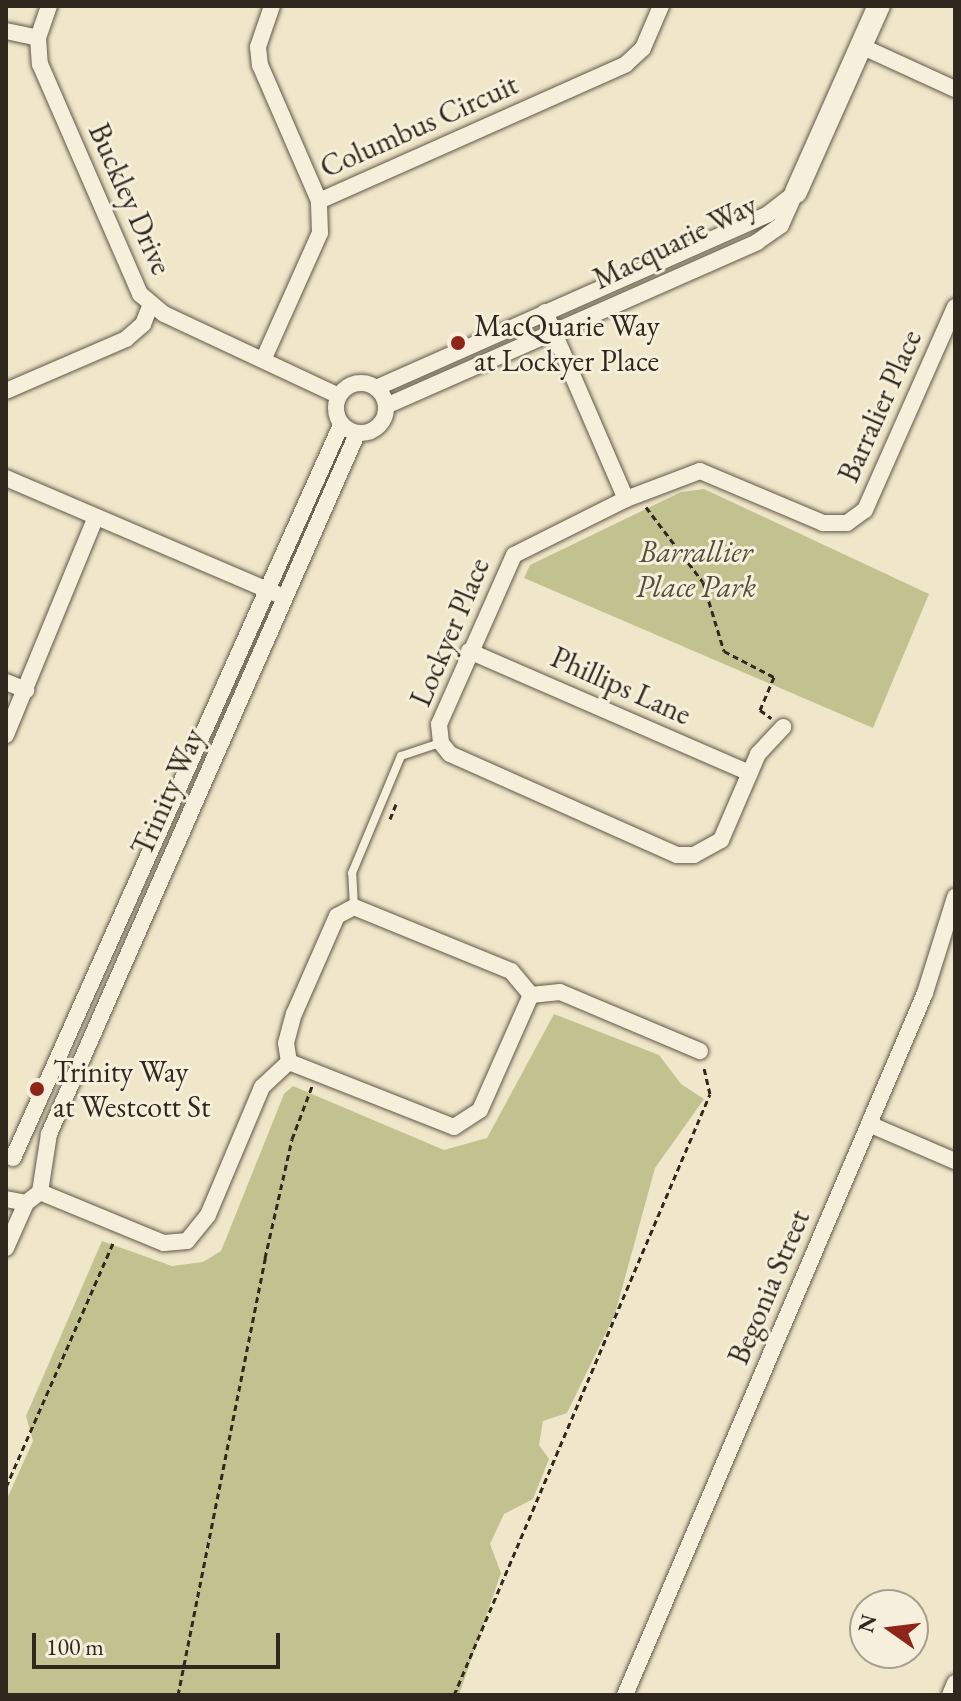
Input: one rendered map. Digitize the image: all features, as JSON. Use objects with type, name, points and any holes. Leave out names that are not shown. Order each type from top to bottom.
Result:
[{"type":"street","points":[[6,31],[38,38],[49,6]]},
{"type":"street","name":"Columbus Circuit","points":[[272,6],[258,47],[260,65],[319,201],[626,64],[643,48],[661,6]]},
{"type":"street","name":"Macquarie Way","points":[[386,406],[757,242],[781,225],[879,6]]},
{"type":"street","name":"Buckley Drive","points":[[38,38],[40,64],[150,307],[264,358],[339,396]]},
{"type":"street","points":[[861,46],[955,89]]},
{"type":"street","name":"Macquarie Way","points":[[376,388],[768,214],[796,192]]},
{"type":"street","points":[[264,358],[320,233],[319,201]]},
{"type":"street","points":[[6,391],[126,339],[143,324],[150,307]]},
{"type":"street","name":"Barralier Place","points":[[633,498],[700,471],[823,523],[847,523],[865,510],[955,307]]},
{"type":"street","points":[[545,312],[633,498]]},
{"type":"street","points":[[339,396],[356,384],[376,388],[386,406]]},
{"type":"street","name":"Trinity Way","points":[[36,1190],[28,1159],[10,1160],[341,425],[339,396]]},
{"type":"street","name":"Trinity Way","points":[[6,1248],[36,1190],[49,1134],[357,434],[378,427],[386,406]]},
{"type":"street","points":[[341,425],[357,434]]},
{"type":"street","points":[[6,478],[284,598]]},
{"type":"street","name":"Lockyer Place","points":[[633,498],[514,555],[439,724],[441,743],[450,754],[677,855],[694,855],[721,840],[750,773],[783,727]]},
{"type":"street","points":[[6,735],[96,517]]},
{"type":"street","name":"Phillips Lane","points":[[469,651],[750,773]]},
{"type":"street","points":[[6,682],[26,690]]},
{"type":"street","name":"Begonia Street","points":[[625,1695],[925,993],[955,897]]},
{"type":"street","points":[[289,1062],[286,1043],[294,1014],[337,916],[354,907],[511,971],[531,995]]},
{"type":"street","points":[[531,995],[560,992],[700,1051]]},
{"type":"street","points":[[289,1062],[454,1127],[480,1110],[531,995]]},
{"type":"street","points":[[6,1199],[36,1190],[174,1245],[196,1233],[262,1087],[289,1062]]},
{"type":"street","points":[[869,1124],[955,1161]]},
{"type":"street","points":[[950,1695],[955,1683]]},
{"type":"lane","points":[[354,907],[352,873],[401,756],[441,743]]},
{"type":"path","points":[[633,498],[703,582],[724,651],[774,677],[760,710],[783,727]]},
{"type":"path","points":[[388,823],[398,799]]},
{"type":"path","points":[[454,1695],[710,1094],[700,1051]]},
{"type":"path","points":[[178,1695],[292,1139],[317,1072]]},
{"type":"path","points":[[6,1487],[121,1224]]},
{"type":"green space","name":"Barrallier Place Park","points":[[704,489],[929,594],[873,728],[524,578],[530,565],[681,492]]},
{"type":"green space","points":[[554,1014],[659,1055],[681,1084],[704,1099],[655,1168],[615,1314],[567,1413],[543,1421],[539,1445],[549,1459],[533,1499],[504,1514],[490,1544],[501,1573],[459,1695],[6,1695],[6,1501],[33,1441],[26,1416],[102,1241],[172,1266],[203,1262],[221,1251],[284,1094],[293,1086],[444,1150],[487,1138]]},
{"type":"place","name":"MacQuarie Way at Lockyer Place","points":[[458,343]]},
{"type":"place","name":"Trinity Way at Westcott St","points":[[37,1089]]}]
